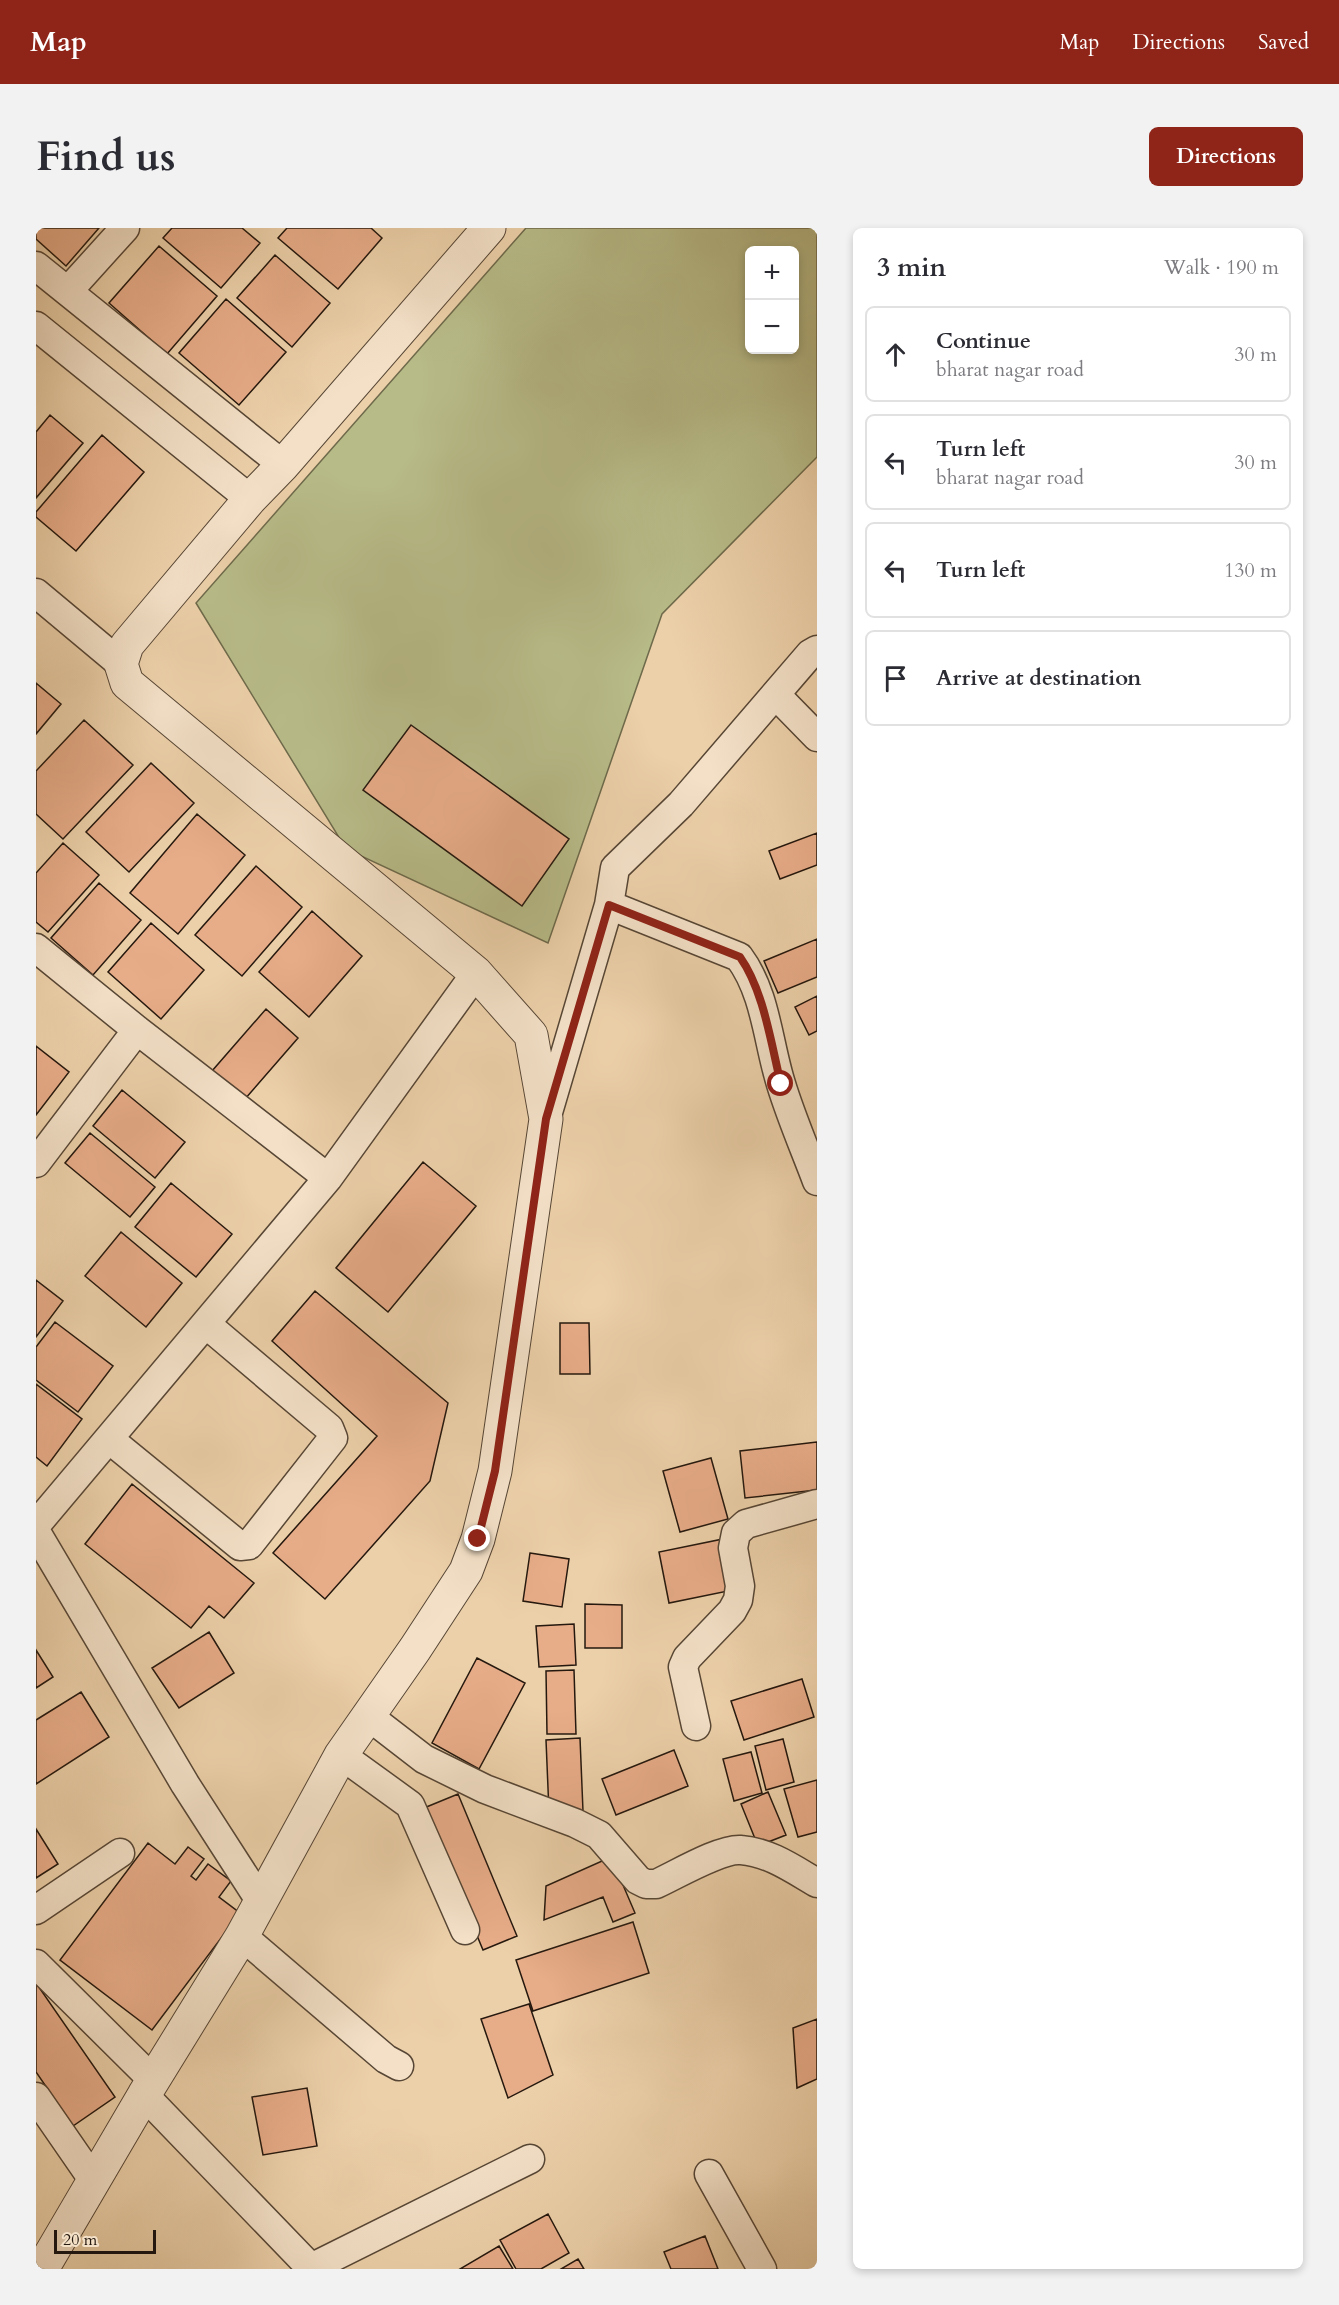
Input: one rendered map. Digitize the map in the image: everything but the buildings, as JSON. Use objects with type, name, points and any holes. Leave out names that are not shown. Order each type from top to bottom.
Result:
[{"type":"street","points":[[68,291],[125,228]]},
{"type":"street","points":[[121,664],[127,645],[250,499],[283,465],[489,228]]},
{"type":"street","points":[[36,266],[283,465]]},
{"type":"street","points":[[36,326],[250,499]]},
{"type":"street","points":[[39,602],[121,664],[127,682],[476,973],[531,1035],[546,1119]]},
{"type":"street","points":[[42,2269],[148,2087],[242,1936],[341,1755],[416,1649],[466,1571],[478,1539],[497,1460],[546,1119],[609,905],[615,868],[681,804],[810,654],[817,650]]},
{"type":"street","points":[[776,695],[817,737]]},
{"type":"street","points":[[609,905],[740,957],[747,967],[758,994],[781,1084],[817,1180]]},
{"type":"street","points":[[36,950],[328,1178]]},
{"type":"street","points":[[36,1526],[328,1178],[476,973]]},
{"type":"street","points":[[36,1162],[137,1030]]},
{"type":"street","points":[[109,1438],[240,1546],[249,1545],[333,1438],[329,1428],[206,1323]]},
{"type":"street","points":[[696,1726],[683,1667],[687,1658],[732,1611],[738,1600],[740,1586],[733,1548],[736,1533],[746,1524],[817,1504]]},
{"type":"street","points":[[36,1532],[185,1784],[261,1902]]},
{"type":"street","points":[[368,1715],[424,1759],[485,1788],[575,1823],[598,1835],[638,1880],[646,1884],[656,1884],[717,1855],[740,1850],[774,1858],[817,1883]]},
{"type":"street","points":[[341,1755],[410,1806],[465,1930]]},
{"type":"street","points":[[36,1910],[120,1853]]},
{"type":"street","points":[[242,1936],[386,2059],[399,2066]]},
{"type":"street","points":[[36,1964],[312,2268],[530,2159]]},
{"type":"street","points":[[36,2097],[94,2181]]},
{"type":"street","points":[[709,2174],[762,2269]]},
{"type":"green space","points":[[526,228],[817,228],[817,457],[662,614],[548,943],[346,849],[196,603]]},
{"type":"route","points":[[478,1539],[495,1471],[546,1119],[609,905],[740,957],[747,967],[758,994],[781,1084]]}]
